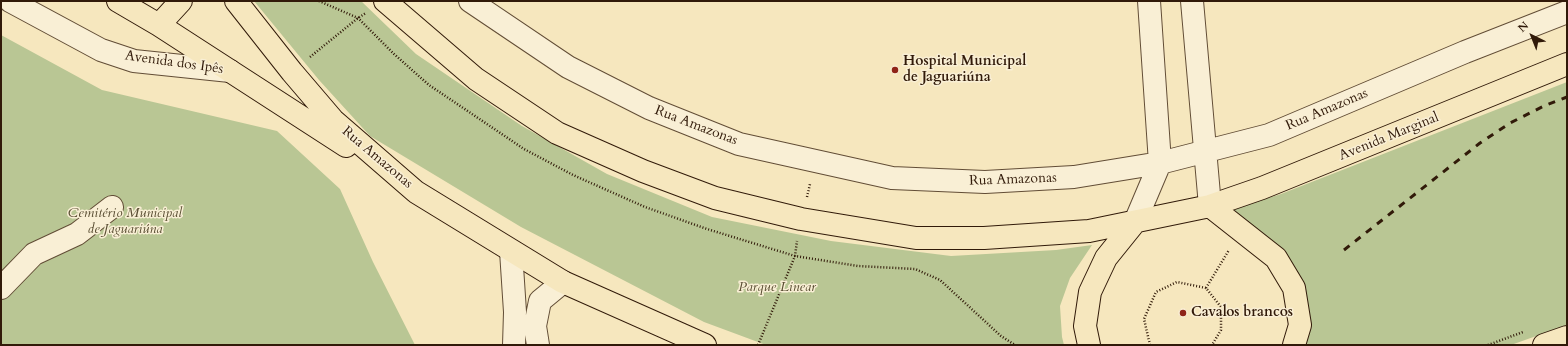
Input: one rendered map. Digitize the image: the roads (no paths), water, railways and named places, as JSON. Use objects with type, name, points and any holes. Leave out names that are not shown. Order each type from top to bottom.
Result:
[{"type":"main road","points":[[118,1],[230,71],[416,192]]},
{"type":"main road","points":[[158,25],[181,1]]},
{"type":"main road","name":"Rua Amazonas","points":[[236,1],[292,72],[333,120],[416,192],[563,282],[705,345]]},
{"type":"main road","name":"Avenida Marginal","points":[[385,1],[476,79],[557,133],[643,171],[715,198],[802,219],[916,238],[984,238],[1089,231],[1210,206],[1262,188],[1567,64]]},
{"type":"main road","points":[[1210,206],[1276,258],[1294,288],[1300,325],[1294,345]]},
{"type":"main road","points":[[1089,345],[1085,326],[1090,292],[1106,258],[1135,222]]},
{"type":"main road","points":[[1544,345],[1567,336]]},
{"type":"street","name":"Avenida dos Ipês","points":[[10,1],[101,50],[134,61],[230,71]]},
{"type":"street","points":[[1135,222],[1160,163],[1149,1]]},
{"type":"street","points":[[1192,1],[1210,206]]},
{"type":"street","name":"Rua Amazonas","points":[[472,2],[568,66],[649,108],[739,144],[892,178],[985,182],[1074,178],[1160,163],[1269,134],[1466,52],[1567,12]]},
{"type":"street","points":[[1,288],[34,254],[77,234],[112,207]]},
{"type":"street","points":[[511,251],[515,312],[514,345]]},
{"type":"street","points":[[538,345],[536,326],[540,300],[563,282]]},
{"type":"railway","points":[[1344,250],[1480,143],[1510,123],[1544,106],[1567,97]]},
{"type":"place","name":"Hospital Municipal de Jaguariúna","points":[[895,70]]},
{"type":"place","name":"Cavalos brancos","points":[[1183,313]]},
{"type":"park label","name":"Cemitério Municipal de Jaguariúna","points":[[125,222]]},
{"type":"park label","name":"Parque Linear","points":[[777,288]]}]
